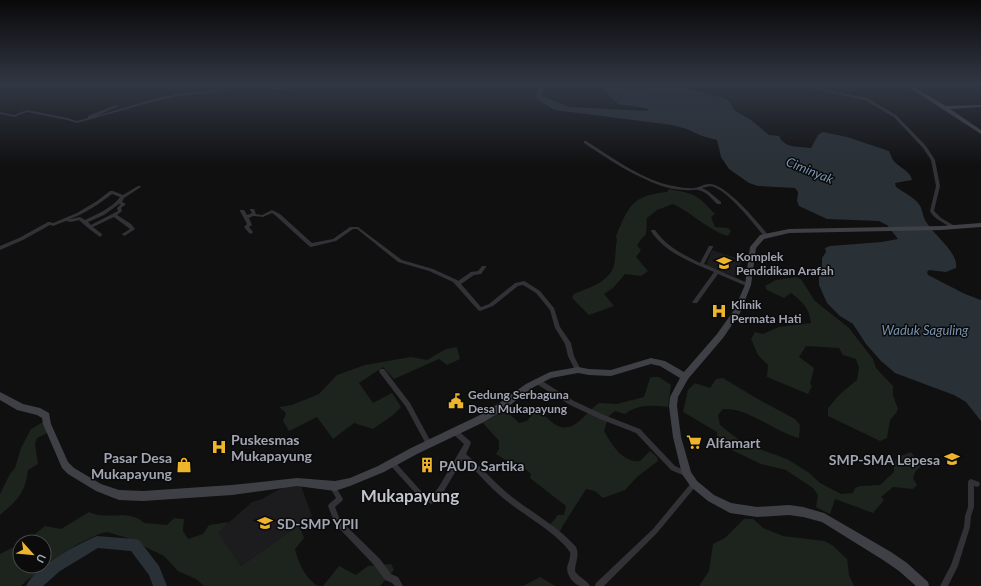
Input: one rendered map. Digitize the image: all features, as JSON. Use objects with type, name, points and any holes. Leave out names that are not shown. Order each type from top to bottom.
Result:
[{"type":"main road","points":[[950,111],[981,132]]},
{"type":"main road","points":[[924,586],[903,567],[824,518],[789,510],[757,512],[730,508],[711,498],[694,484],[687,474],[677,437],[674,397],[685,377],[737,311],[748,285],[753,247],[766,235],[789,231],[810,230],[889,230],[981,225]]},
{"type":"main road","points":[[0,396],[20,408],[43,412],[46,416],[47,424],[65,465],[71,470],[99,488],[119,494],[143,496],[232,490],[297,482],[342,485],[392,463],[455,432],[501,407],[537,381],[550,375],[578,370],[611,373],[646,362],[655,361],[662,363],[685,377]]},
{"type":"street","points":[[0,113],[14,116],[26,111]]},
{"type":"street","points":[[29,111],[77,122],[114,111]]},
{"type":"street","points":[[77,122],[103,111]]},
{"type":"street","points":[[887,111],[895,116],[930,154],[938,180],[938,191],[932,211],[935,217],[953,227]]},
{"type":"street","points":[[585,142],[642,177],[657,183],[680,189],[698,188],[708,185],[720,189],[766,235]]},
{"type":"street","points":[[85,222],[102,214],[138,187]]},
{"type":"street","points":[[698,188],[707,192],[719,203]]},
{"type":"street","points":[[0,248],[27,236],[50,223],[53,225],[79,214],[99,202],[111,192],[123,198]]},
{"type":"street","points":[[90,227],[120,211],[119,208],[124,204],[119,202]]},
{"type":"street","points":[[242,211],[250,225],[246,226],[251,232]]},
{"type":"street","points":[[246,217],[253,212],[263,216],[272,211],[311,244],[334,240],[352,228],[358,228],[400,261],[431,270],[458,284],[481,309],[491,305],[517,284],[524,283],[538,292],[552,309],[558,328],[568,343],[571,356],[578,370]]},
{"type":"street","points":[[114,215],[133,229],[124,234]]},
{"type":"street","points":[[66,219],[71,221],[80,218],[100,235]]},
{"type":"street","points":[[653,231],[657,238],[675,251],[701,265],[748,285]]},
{"type":"street","points":[[701,265],[711,247]]},
{"type":"street","points":[[458,284],[473,273],[479,273],[484,266]]},
{"type":"street","points":[[695,302],[717,272]]},
{"type":"street","points":[[382,370],[408,405],[429,444]]},
{"type":"street","points":[[537,381],[572,403],[638,431],[673,468],[687,474]]},
{"type":"street","points":[[392,463],[420,494],[431,501],[435,499],[454,463],[462,455],[468,443],[455,432]]},
{"type":"street","points":[[462,455],[476,466],[491,484],[572,548],[575,554],[571,573],[586,586]]},
{"type":"street","points":[[944,586],[954,566],[967,527],[971,506],[972,482],[977,484]]},
{"type":"street","points":[[599,586],[655,531],[694,484]]},
{"type":"street","points":[[331,485],[340,499],[331,506],[337,522],[377,562],[388,577],[395,580],[399,586]]},
{"type":"shaded area","points":[[669,189],[685,192],[704,202],[715,214],[711,217],[715,227],[728,228],[731,231],[728,236],[713,230],[673,204],[657,210],[647,218],[646,234],[637,246],[641,250],[636,257],[648,271],[641,276],[625,274],[613,288],[604,294],[614,306],[589,315],[572,298],[574,294],[598,284],[612,271],[615,259],[616,236],[624,217],[633,204],[646,196],[667,192]]},
{"type":"shaded area","name":"Komplek Pendidikan Arafah","points":[[712,250],[742,260],[736,277],[706,266]]},
{"type":"shaded area","points":[[796,277],[801,279],[815,301],[849,328],[873,359],[876,368],[893,386],[893,395],[898,409],[890,420],[887,438],[880,441],[828,416],[828,408],[840,394],[857,380],[859,368],[856,359],[843,355],[839,348],[806,346],[799,357],[814,368],[810,384],[812,386],[808,394],[767,377],[768,365],[758,355],[751,339],[755,332],[763,334],[779,327],[811,323],[807,309],[795,296],[791,293],[784,298],[767,290],[765,286],[776,280]]},
{"type":"shaded area","points":[[457,347],[460,359],[447,365],[439,359],[394,379],[383,367],[359,383],[373,403],[392,393],[401,407],[393,415],[373,429],[354,423],[333,439],[317,417],[289,431],[283,421],[286,413],[279,407],[292,405],[319,394],[337,375],[365,365],[411,357],[427,360],[446,349]]},
{"type":"shaded area","points":[[659,377],[671,385],[668,407],[640,407],[635,408],[625,414],[615,411],[609,416],[604,431],[614,447],[628,459],[640,461],[650,451],[657,457],[658,461],[637,477],[625,490],[603,498],[595,491],[586,489],[560,531],[557,531],[550,525],[558,515],[564,515],[566,506],[530,478],[531,474],[518,463],[513,465],[496,454],[499,449],[499,441],[483,423],[505,410],[519,423],[527,421],[531,416],[529,411],[534,410],[559,426],[572,426],[599,403],[617,404],[644,397],[650,378]]},
{"type":"shaded area","points":[[723,378],[795,419],[800,425],[799,438],[780,431],[742,412],[732,409],[723,409],[718,415],[720,425],[743,443],[787,459],[808,472],[820,483],[841,494],[853,493],[855,488],[860,486],[880,485],[894,472],[894,462],[900,456],[911,452],[921,466],[915,472],[913,478],[917,485],[913,489],[893,487],[881,497],[884,500],[873,513],[835,499],[830,514],[816,507],[818,495],[813,488],[786,470],[761,464],[717,443],[717,432],[683,412],[688,390],[695,383],[710,388],[716,379]]},
{"type":"shaded area","points":[[43,422],[47,433],[37,438],[35,444],[38,464],[28,470],[25,485],[20,496],[0,515],[0,494],[10,474],[15,468],[21,448],[31,429]]},
{"type":"shaded area","name":"SD-SMP YPII","points":[[300,483],[312,516],[241,566],[217,533],[252,502],[262,499],[283,487]]},
{"type":"shaded area","points":[[89,512],[102,515],[132,516],[144,523],[167,525],[174,518],[184,519],[183,531],[188,539],[203,534],[209,525],[229,522],[218,533],[241,566],[299,525],[304,538],[295,549],[296,554],[306,575],[310,580],[319,586],[204,586],[196,579],[178,571],[164,556],[127,538],[107,532],[99,534],[76,545],[52,564],[52,534],[35,534],[45,526],[61,529]]},
{"type":"shaded area","points":[[744,519],[753,519],[763,528],[783,536],[824,541],[832,545],[847,559],[849,575],[854,586],[699,586],[709,571],[713,544],[725,538]]},
{"type":"shaded area","points":[[12,548],[12,574],[36,574],[21,586],[0,586],[0,554]]},
{"type":"shaded area","points":[[391,564],[394,570],[380,586],[323,586],[339,566],[356,575],[368,566]]},
{"type":"shaded area","points":[[540,577],[555,586],[523,586]]},
{"type":"water","name":"Waduk Saguling","points":[[566,111],[736,111],[751,120],[769,135],[779,136],[789,145],[811,148],[818,135],[823,132],[847,137],[889,151],[895,163],[907,171],[912,180],[895,183],[896,187],[918,203],[928,225],[949,249],[956,262],[956,268],[946,272],[929,270],[927,272],[928,275],[965,294],[981,300],[981,421],[966,402],[954,395],[895,373],[881,361],[866,344],[853,324],[840,316],[827,303],[819,285],[819,273],[822,265],[822,258],[826,252],[825,248],[830,246],[882,242],[898,239],[887,225],[879,221],[827,219],[799,206],[797,201],[798,192],[795,188],[758,186],[749,183],[729,169],[721,157],[717,140],[672,125]]},
{"type":"waterway","points":[[33,586],[55,566],[97,542],[134,545],[154,571],[160,586]]},
{"type":"place","name":"Komplek Pendidikan Arafah","points":[[724,263]]},
{"type":"place","name":"Klinik Permata Hati","points":[[719,311]]},
{"type":"place","name":"Gedung Serbaguna Desa Mukapayung","points":[[456,401]]},
{"type":"place","name":"Alfamart","points":[[694,442]]},
{"type":"place","name":"Puskesmas Mukapayung","points":[[219,447]]},
{"type":"place","name":"SMP-SMA Lepesa","points":[[952,459]]},
{"type":"place","name":"Pasar Desa Mukapayung","points":[[184,465]]},
{"type":"place","name":"PAUD Sartika","points":[[427,465]]},
{"type":"place","name":"SD-SMP YPII","points":[[265,523]]},
{"type":"district","name":"Mukapayung","points":[[410,495]]},
{"type":"water label","name":"Ciminyak","points":[[810,170]]}]
